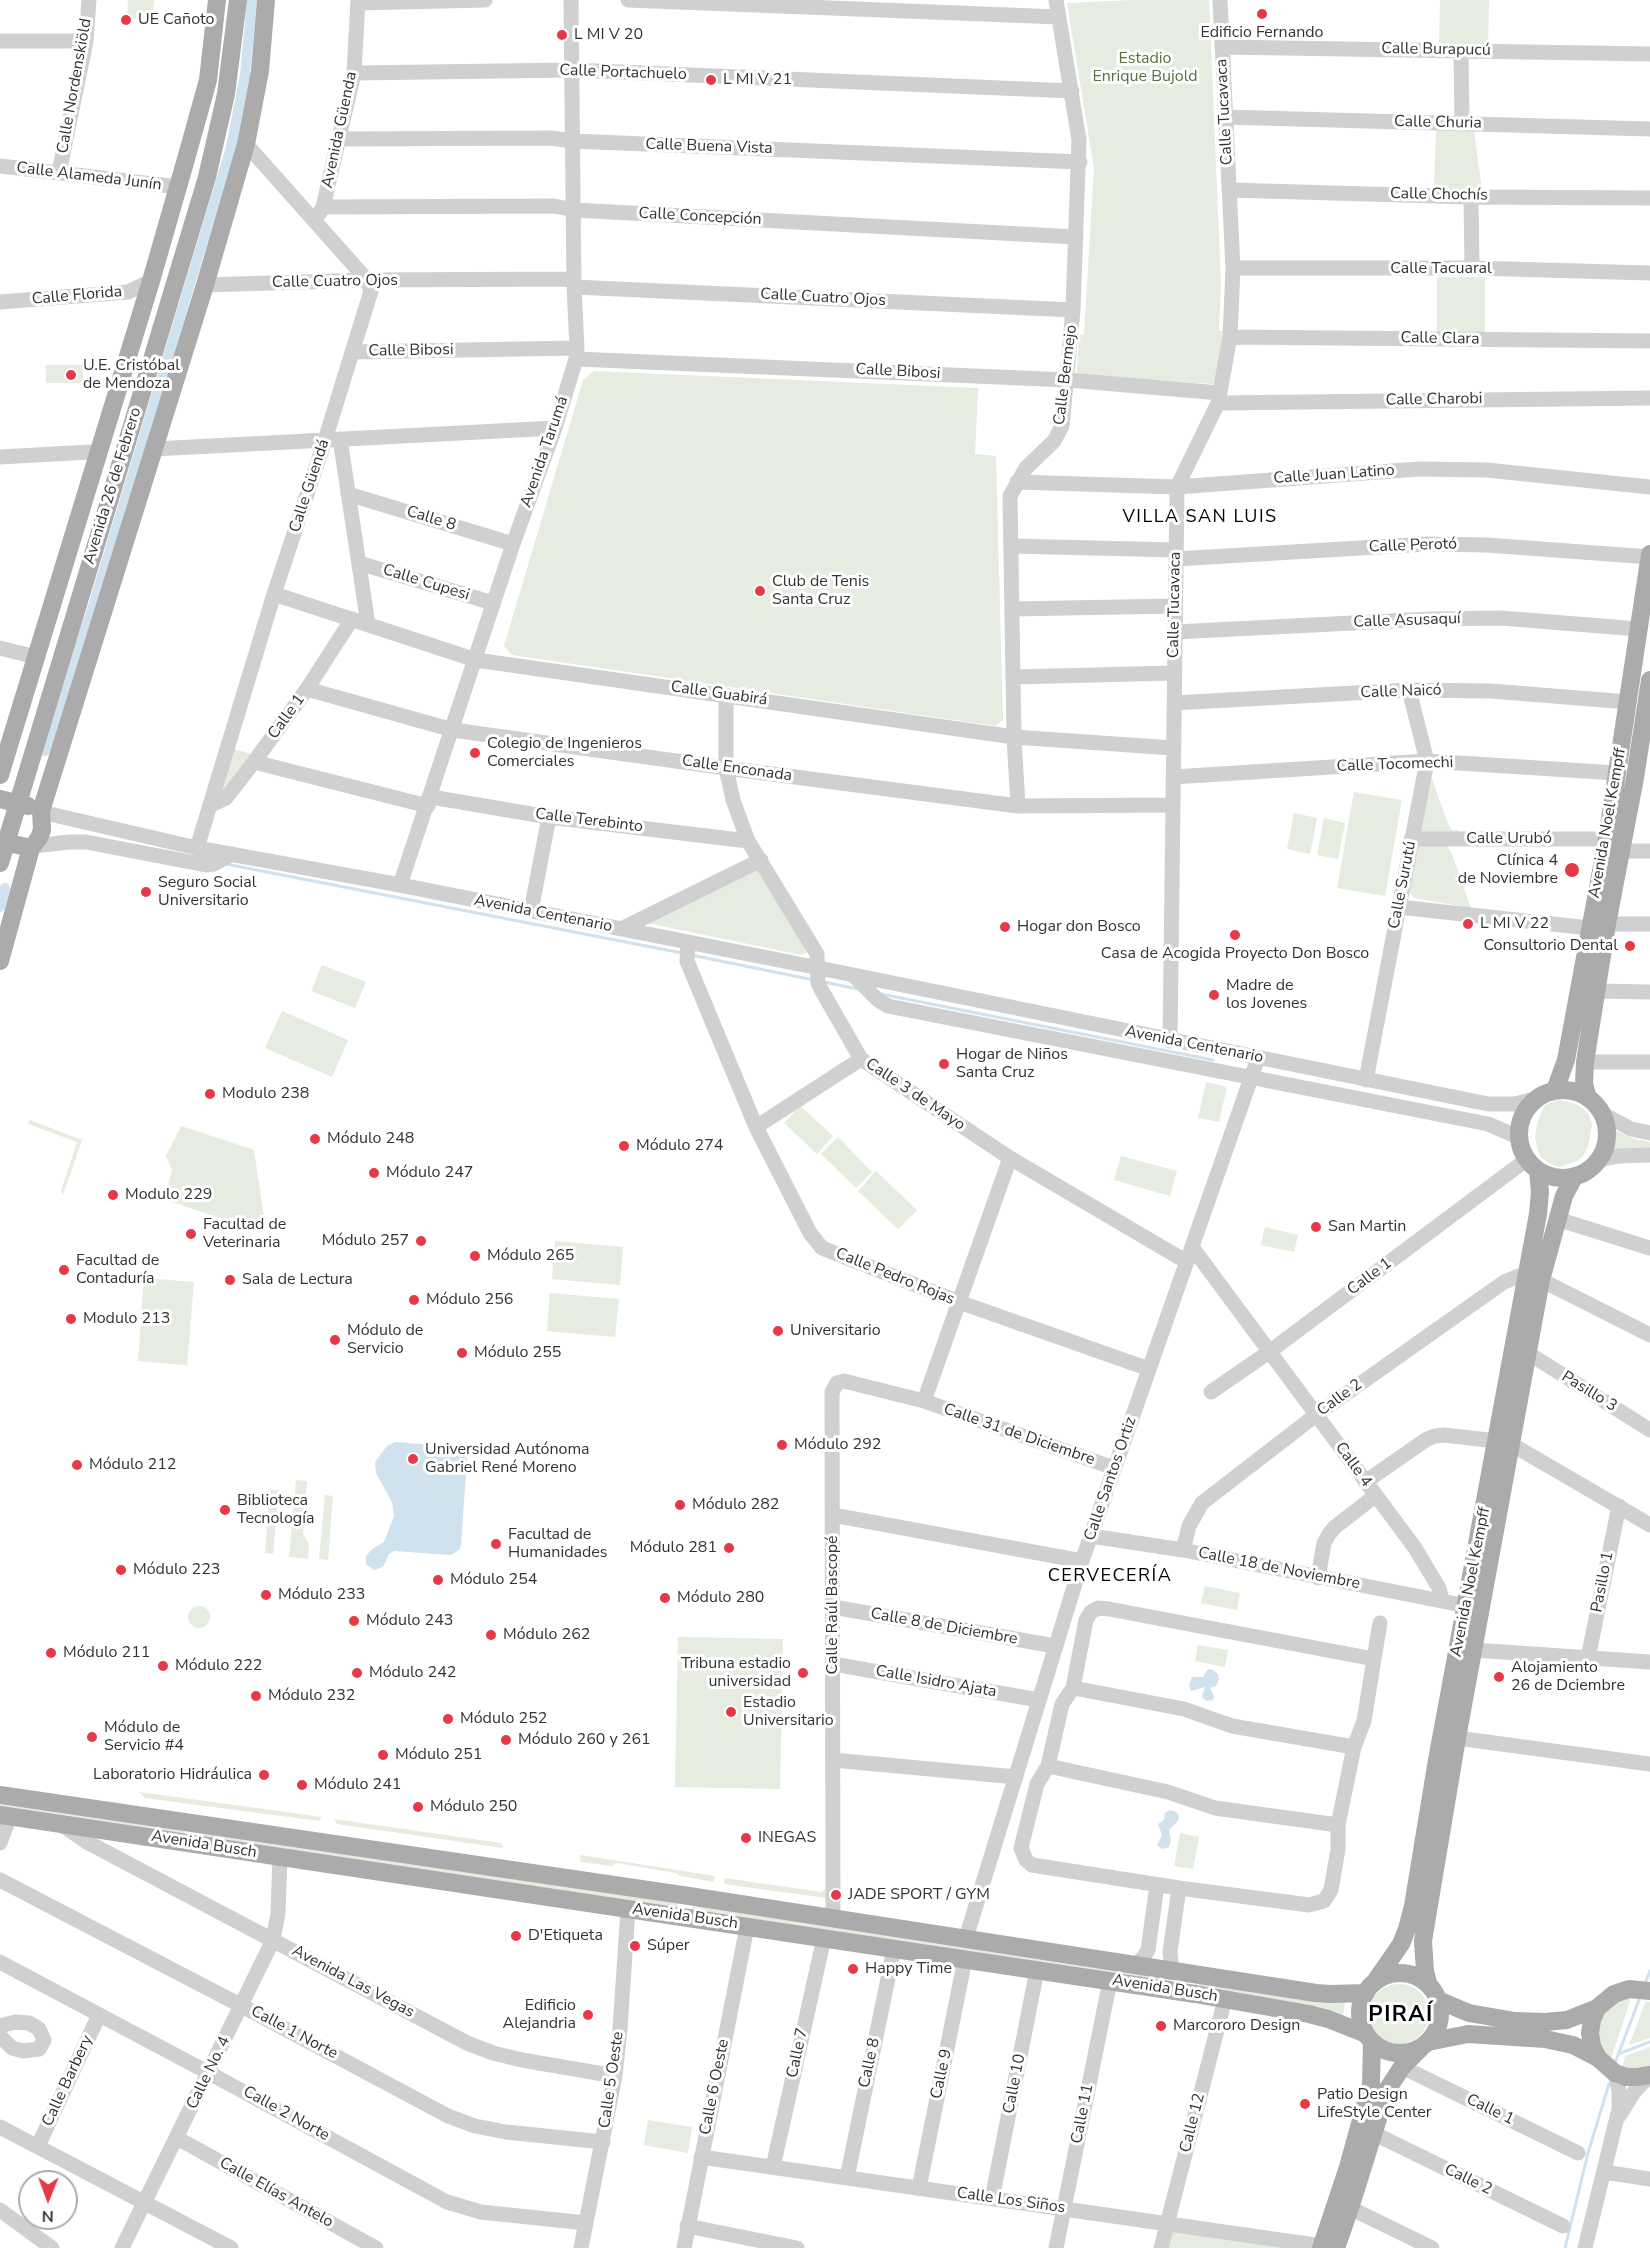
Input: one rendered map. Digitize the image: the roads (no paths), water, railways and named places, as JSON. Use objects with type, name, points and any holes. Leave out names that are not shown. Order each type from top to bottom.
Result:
[{"type":"main road","name":"Avenida 26 de Febrero","points":[[0,775],[178,187],[208,80],[218,0]]},
{"type":"main road","name":"Avenida 26 de Febrero","points":[[0,863],[9,801],[189,197],[220,80],[227,0]]},
{"type":"main road","name":"Avenida 26 de Febrero","points":[[0,822],[9,801],[207,177],[226,94],[238,0]]},
{"type":"main road","name":"Avenida 26 de Febrero","points":[[33,847],[42,830],[41,812],[205,285],[249,154],[266,0]]},
{"type":"main road","name":"Avenida Noel Kempff","points":[[1588,1098],[1584,1084],[1585,1062],[1596,991],[1598,926],[1608,831],[1650,557]]},
{"type":"main road","name":"Avenida Noel Kempff","points":[[1555,1090],[1566,1060],[1598,926],[1618,874],[1642,778],[1650,680]]},
{"type":"main road","points":[[1608,831],[1617,814],[1625,789],[1642,778],[1630,767],[1627,710]]},
{"type":"main road","points":[[9,801],[41,812]]},
{"type":"main road","points":[[0,961],[33,847],[3,842]]},
{"type":"main road","points":[[1555,1090],[1578,1092],[1588,1098],[1603,1114],[1607,1126],[1607,1137],[1599,1160],[1588,1170],[1574,1177],[1562,1178],[1549,1176],[1532,1165],[1521,1149],[1518,1137],[1519,1123],[1525,1110],[1534,1100],[1555,1090]]},
{"type":"main road","name":"Avenida Noel Kempff","points":[[1433,1993],[1425,1971],[1423,1941],[1457,1738],[1494,1540],[1504,1442],[1528,1353],[1540,1192],[1532,1165]]},
{"type":"main road","name":"Avenida Noel Kempff","points":[[1370,1988],[1395,1955],[1407,1929],[1466,1609],[1506,1433],[1513,1384],[1510,1372],[1534,1276],[1564,1196],[1574,1177]]},
{"type":"main road","points":[[1466,1609],[1467,1620],[1463,1641],[1466,1647],[1474,1650]]},
{"type":"main road","points":[[1453,1679],[1459,1682],[1462,1689],[1461,1717]]},
{"type":"main road","name":"Avenida Busch","points":[[0,1795],[689,1896],[1330,1994],[1370,1988]]},
{"type":"main road","name":"Avenida Busch","points":[[5,1815],[1168,1989],[1328,2019],[1369,2038]]},
{"type":"main road","points":[[189,1842],[192,1823]]},
{"type":"main road","points":[[686,1918],[689,1896]]},
{"type":"main road","points":[[1168,1989],[1175,1979],[1172,1970]]},
{"type":"main road","points":[[1195,1994],[1189,1987],[1189,1982],[1196,1974]]},
{"type":"main road","points":[[1327,2248],[1371,2085],[1369,2038],[1360,2013],[1370,1988],[1392,1974],[1412,1975],[1433,1993],[1469,2013],[1515,2021],[1567,2020],[1597,2008]]},
{"type":"main road","points":[[1598,2058],[1592,2046],[1590,2033],[1597,2008],[1605,2000],[1621,1991],[1637,1989],[1650,1992]]},
{"type":"main road","points":[[1327,2248],[1350,2208],[1387,2090],[1402,2067],[1438,2027],[1440,2018],[1433,1993]]},
{"type":"main road","points":[[1369,2038],[1391,2052],[1402,2053],[1425,2044],[1468,2034],[1545,2039],[1573,2045],[1598,2058],[1615,2073],[1632,2077],[1650,2075]]},
{"type":"street","name":"Calle Nordenskiöld","points":[[59,172],[86,41],[89,0]]},
{"type":"street","points":[[358,2],[485,0]]},
{"type":"street","name":"Avenida Tarumá","points":[[400,885],[513,544],[555,428],[577,353],[574,283],[571,0]]},
{"type":"street","points":[[628,0],[1059,17]]},
{"type":"street","name":"Calle Bermejo","points":[[1018,806],[1014,737],[1010,496],[1026,468],[1054,441],[1062,426],[1073,310],[1080,162],[1072,92],[1056,0]]},
{"type":"street","name":"Calle Tucavaca","points":[[1170,1041],[1177,487],[1219,398],[1230,336],[1233,268],[1220,0]]},
{"type":"street","name":"Avenida Güenda","points":[[316,222],[323,207],[354,73],[358,2]]},
{"type":"street","points":[[0,41],[86,41]]},
{"type":"street","name":"Calle Burapucú","points":[[1222,47],[1650,54]]},
{"type":"street","points":[[1461,51],[1462,123]]},
{"type":"street","name":"Calle Portachuelo","points":[[354,73],[572,70],[1072,92]]},
{"type":"street","name":"Calle Churia","points":[[1225,117],[1650,129]]},
{"type":"street","name":"Calle Buena Vista","points":[[339,140],[551,138],[572,141],[1080,162]]},
{"type":"street","points":[[249,154],[316,222],[367,280]]},
{"type":"street","name":"Calle Alameda Junín","points":[[0,166],[178,187]]},
{"type":"street","name":"Calle Chochís","points":[[1229,190],[1650,198]]},
{"type":"street","points":[[1471,196],[1472,268]]},
{"type":"street","name":"Calle Concepción","points":[[323,207],[554,206],[574,210],[1076,237]]},
{"type":"street","name":"Calle Tacuaral","points":[[1233,268],[1472,268],[1650,273]]},
{"type":"street","name":"Calle Cuatro Ojos","points":[[205,285],[367,280],[574,283],[1073,310]]},
{"type":"street","name":"Calle Güendá","points":[[197,848],[274,594],[333,440],[352,352],[371,291],[367,280]]},
{"type":"street","name":"Calle Florida","points":[[1,305],[128,292],[151,281]]},
{"type":"street","name":"Calle Clara","points":[[1230,336],[1650,341]]},
{"type":"street","name":"Calle Bibosi","points":[[352,352],[577,353],[1068,380],[1219,398]]},
{"type":"street","name":"Calle Charobi","points":[[1219,398],[1650,398]]},
{"type":"street","points":[[154,449],[555,428]]},
{"type":"street","points":[[333,440],[348,494],[368,624]]},
{"type":"street","points":[[0,457],[90,452],[98,454]]},
{"type":"street","name":"Calle Juan Latino","points":[[1017,482],[1177,487],[1419,469],[1487,470],[1650,487]]},
{"type":"street","name":"Calle 8","points":[[348,494],[513,544]]},
{"type":"street","name":"Calle Perotó","points":[[1011,546],[1176,555],[1427,544],[1487,545],[1650,557]]},
{"type":"street","name":"Calle Cupesi","points":[[359,563],[493,603]]},
{"type":"street","name":"Calle Guabirá","points":[[274,594],[476,660],[1014,737],[1173,748]]},
{"type":"street","points":[[1012,609],[1175,606]]},
{"type":"street","name":"Calle 1","points":[[211,805],[226,798],[254,762],[307,689],[351,618]]},
{"type":"street","name":"Calle Asusaquí","points":[[1175,632],[1478,618],[1639,630]]},
{"type":"street","points":[[0,648],[36,657]]},
{"type":"street","points":[[1013,676],[1174,673]]},
{"type":"street","name":"Calle Enconada","points":[[307,689],[453,730],[726,768],[1018,806],[1172,805]]},
{"type":"street","name":"Calle Naicó","points":[[1174,703],[1409,690],[1491,691],[1627,710]]},
{"type":"street","name":"Calle Surutú","points":[[1366,1080],[1427,761],[1409,690]]},
{"type":"street","name":"Calle 3 de Mayo","points":[[726,695],[726,768],[733,800],[748,841],[817,954],[819,976],[861,1059],[1010,1158],[1186,1262]]},
{"type":"street","name":"Calle Tocomechi","points":[[1173,777],[1427,761],[1617,773]]},
{"type":"street","name":"Calle Terebinto","points":[[254,762],[429,801],[748,841]]},
{"type":"street","name":"Avenida Centenario","points":[[41,812],[197,848],[223,859],[400,885],[621,929],[687,952],[819,976],[854,975],[1488,1104],[1515,1104],[1534,1100]]},
{"type":"street","points":[[531,911],[549,817]]},
{"type":"street","name":"Calle Urubó","points":[[1411,839],[1608,831]]},
{"type":"street","name":"Avenida Centenario","points":[[33,847],[86,842],[198,864],[223,859]]},
{"type":"street","points":[[1622,851],[1650,851]]},
{"type":"street","points":[[621,929],[761,860]]},
{"type":"street","points":[[1399,907],[1598,926],[1650,924]]},
{"type":"street","name":"Calle Pedro Rojas","points":[[687,952],[756,1127],[810,1233],[822,1248],[959,1302],[1149,1369]]},
{"type":"street","name":"Avenida Centenario","points":[[854,975],[878,1000],[888,1006],[1488,1124],[1518,1137]]},
{"type":"street","points":[[1596,991],[1650,992]]},
{"type":"street","name":"Calle Santos Ortiz","points":[[966,1938],[1082,1561],[1258,1058]]},
{"type":"street","points":[[756,1127],[861,1059]]},
{"type":"street","points":[[1585,1062],[1650,1062]]},
{"type":"street","points":[[1603,1114],[1631,1129],[1650,1133]]},
{"type":"street","points":[[1599,1160],[1618,1156],[1650,1155]]},
{"type":"street","points":[[924,1401],[1010,1158]]},
{"type":"street","name":"Calle 1","points":[[1211,1392],[1532,1165]]},
{"type":"street","points":[[1557,1219],[1650,1248]]},
{"type":"street","name":"Calle 4","points":[[1192,1247],[1415,1548],[1439,1588],[1443,1600]]},
{"type":"street","points":[[1534,1276],[1650,1335]]},
{"type":"street","name":"Calle 2","points":[[1183,1550],[1189,1526],[1202,1503],[1316,1415],[1504,1282],[1534,1276]]},
{"type":"street","name":"Pasillo 3","points":[[1528,1353],[1650,1430]]},
{"type":"street","name":"Calle Raúl Bascopé","points":[[833,1918],[832,1392],[837,1383],[844,1381],[924,1401]]},
{"type":"street","name":"Calle 31 de Diciembre","points":[[924,1401],[1114,1468]]},
{"type":"street","points":[[1365,1482],[1427,1439],[1435,1436],[1504,1442],[1650,1525]]},
{"type":"street","points":[[1318,1578],[1324,1543],[1329,1534],[1375,1496]]},
{"type":"street","name":"Pasillo 1","points":[[1588,1658],[1618,1506]]},
{"type":"street","points":[[832,1515],[1082,1561]]},
{"type":"street","name":"Calle 18 de Noviembre","points":[[1091,1536],[1183,1550],[1318,1578],[1443,1600],[1466,1609]]},
{"type":"street","name":"Calle 8 de Diciembre","points":[[833,1607],[1055,1646]]},
{"type":"street","points":[[1374,1659],[1098,1608],[1091,1612],[1086,1620],[1073,1688],[1062,1704],[1048,1766],[1036,1784],[1021,1848],[1026,1860],[1032,1865],[1157,1885],[1317,1904],[1324,1901],[1331,1890],[1338,1849],[1338,1825],[1354,1747],[1364,1721],[1380,1623]]},
{"type":"street","points":[[1474,1650],[1650,1662]]},
{"type":"street","name":"Calle Isidro Ajata","points":[[833,1664],[1039,1700]]},
{"type":"street","points":[[1073,1688],[1184,1709],[1232,1726],[1354,1747]]},
{"type":"street","points":[[1457,1738],[1650,1764]]},
{"type":"street","points":[[833,1760],[1016,1777]]},
{"type":"street","points":[[1048,1766],[1168,1792],[1215,1808],[1338,1825]]},
{"type":"street","points":[[0,1843],[5,1815]]},
{"type":"street","name":"Avenida Las Vegas","points":[[59,1823],[104,1850],[467,2043],[493,2053],[522,2060],[615,2076]]},
{"type":"street","points":[[104,1850],[101,1839],[109,1830]]},
{"type":"street","name":"Calle No. 4","points":[[122,2248],[273,1940],[278,1913],[280,1857]]},
{"type":"street","name":"Calle 1 Norte","points":[[0,1880],[448,2116],[475,2126],[506,2132],[603,2142]]},
{"type":"street","points":[[1135,1965],[1148,1950],[1157,1885]]},
{"type":"street","points":[[1172,1970],[1170,1952],[1179,1888]]},
{"type":"street","name":"Calle 5 Oeste","points":[[581,2248],[615,2076],[628,1909]]},
{"type":"street","name":"Calle 6 Oeste","points":[[684,2248],[747,1927]]},
{"type":"street","name":"Calle 7","points":[[773,2167],[824,1938]]},
{"type":"street","name":"Calle 8","points":[[847,2178],[894,1948]]},
{"type":"street","name":"Calle 9","points":[[919,2188],[966,1959]]},
{"type":"street","name":"Calle 2 Norte","points":[[0,1962],[447,2202],[481,2212],[586,2223]]},
{"type":"street","name":"Calle 10","points":[[993,2199],[1037,1970]]},
{"type":"street","name":"Calle 11","points":[[1056,2248],[1110,1981]]},
{"type":"street","name":"Calle 12","points":[[1161,2248],[1225,1999]]},
{"type":"street","name":"Calle Barbery","points":[[38,2146],[99,2016]]},
{"type":"street","points":[[0,2026],[15,2022],[29,2023],[39,2029],[44,2040],[39,2049],[23,2051],[12,2048],[0,2036]]},
{"type":"street","name":"Calle 1","points":[[1402,2067],[1578,2153]]},
{"type":"street","points":[[1585,2248],[1617,2121],[1619,2097],[1615,2073]]},
{"type":"street","points":[[1617,2121],[1634,2092],[1650,2075]]},
{"type":"street","points":[[0,2127],[231,2248]]},
{"type":"street","name":"Calle 2","points":[[1373,2133],[1563,2226]]},
{"type":"street","name":"Calle Elías Antelo","points":[[177,2138],[376,2248]]},
{"type":"street","name":"Calle Los Siños","points":[[701,2157],[1327,2248]]},
{"type":"street","points":[[1604,2172],[1650,2179]]},
{"type":"street","points":[[1350,2208],[1432,2248]]},
{"type":"street","points":[[0,2210],[52,2248]]},
{"type":"street","points":[[687,2226],[796,2248]]},
{"type":"water","points":[[395,1442],[451,1446],[458,1448],[467,1459],[461,1546],[451,1555],[394,1551],[389,1554],[383,1567],[374,1570],[366,1564],[366,1556],[372,1549],[384,1542],[394,1516],[392,1502],[376,1473],[375,1462],[387,1446]]},
{"type":"water","points":[[1211,1669],[1218,1674],[1219,1679],[1216,1686],[1210,1688],[1214,1696],[1213,1700],[1206,1701],[1202,1697],[1205,1687],[1191,1691],[1189,1685],[1192,1677],[1203,1677],[1207,1670]]},
{"type":"water","points":[[1170,1810],[1179,1816],[1178,1821],[1169,1830],[1171,1840],[1169,1847],[1162,1849],[1157,1845],[1162,1835],[1158,1824],[1164,1820],[1165,1813]]},
{"type":"waterway","points":[[45,751],[93,606],[231,147],[245,75],[252,0]]},
{"type":"waterway","points":[[226,864],[682,953]]},
{"type":"waterway","points":[[0,907],[5,888]]},
{"type":"waterway","points":[[691,955],[814,980]]},
{"type":"waterway","points":[[824,982],[858,989]]},
{"type":"waterway","points":[[881,994],[1213,1060]]},
{"type":"waterway","points":[[1646,1981],[1650,1971]]},
{"type":"waterway","points":[[1615,2063],[1639,2000]]},
{"type":"waterway","points":[[1618,2054],[1650,2042]]},
{"type":"waterway","points":[[1565,2248],[1588,2153],[1609,2084]]},
{"type":"place","name":"Edificio Fernando","points":[[1262,14]]},
{"type":"place","name":"UE Cañoto","points":[[126,20]]},
{"type":"place","name":"L MI V 20","points":[[562,35]]},
{"type":"place","name":"L MI V 21","points":[[711,80]]},
{"type":"place","name":"U.E. Cristóbal de Mendoza","points":[[71,375]]},
{"type":"place","name":"Club de Tenis Santa Cruz","points":[[760,591]]},
{"type":"place","name":"Colegio de Ingenieros Comerciales","points":[[475,753]]},
{"type":"place","name":"Clínica 4 de Noviembre","points":[[1572,870]]},
{"type":"place","name":"Seguro Social Universitario","points":[[146,892]]},
{"type":"place","name":"L MI V 22","points":[[1468,924]]},
{"type":"place","name":"Hogar don Bosco","points":[[1005,927]]},
{"type":"place","name":"Casa de Acogida Proyecto Don Bosco","points":[[1235,935]]},
{"type":"place","name":"Consultorio Dental","points":[[1630,946]]},
{"type":"place","name":"Madre de los Jovenes","points":[[1214,995]]},
{"type":"place","name":"Hogar de Niños Santa Cruz","points":[[944,1064]]},
{"type":"place","name":"Modulo 238","points":[[210,1094]]},
{"type":"place","name":"Módulo 248","points":[[315,1139]]},
{"type":"place","name":"Módulo 274","points":[[624,1146]]},
{"type":"place","name":"Módulo 247","points":[[374,1173]]},
{"type":"place","name":"Modulo 229","points":[[113,1195]]},
{"type":"place","name":"San Martin","points":[[1316,1227]]},
{"type":"place","name":"Facultad de Veterinaria","points":[[191,1234]]},
{"type":"place","name":"Módulo 257","points":[[421,1241]]},
{"type":"place","name":"Módulo 265","points":[[475,1256]]},
{"type":"place","name":"Facultad de Contaduría","points":[[64,1270]]},
{"type":"place","name":"Sala de Lectura","points":[[230,1280]]},
{"type":"place","name":"Módulo 256","points":[[414,1300]]},
{"type":"place","name":"Modulo 213","points":[[71,1319]]},
{"type":"place","name":"Universitario","points":[[778,1331]]},
{"type":"place","name":"Módulo de Servicio","points":[[335,1340]]},
{"type":"place","name":"Módulo 255","points":[[462,1353]]},
{"type":"place","name":"Módulo 292","points":[[782,1445]]},
{"type":"place","name":"Universidad Autónoma Gabriel René Moreno","points":[[413,1459]]},
{"type":"place","name":"Módulo 212","points":[[77,1465]]},
{"type":"place","name":"Módulo 282","points":[[680,1505]]},
{"type":"place","name":"Biblioteca Tecnología","points":[[225,1510]]},
{"type":"place","name":"Facultad de Humanidades","points":[[496,1544]]},
{"type":"place","name":"Módulo 281","points":[[729,1548]]},
{"type":"place","name":"Módulo 223","points":[[121,1570]]},
{"type":"place","name":"Módulo 254","points":[[438,1580]]},
{"type":"place","name":"Módulo 233","points":[[266,1595]]},
{"type":"place","name":"Módulo 280","points":[[665,1598]]},
{"type":"place","name":"Módulo 243","points":[[354,1621]]},
{"type":"place","name":"Módulo 262","points":[[491,1635]]},
{"type":"place","name":"Módulo 211","points":[[51,1653]]},
{"type":"place","name":"Módulo 222","points":[[163,1666]]},
{"type":"place","name":"Módulo 242","points":[[357,1673]]},
{"type":"place","name":"Tribuna estadio universidad","points":[[803,1673]]},
{"type":"place","name":"Alojamiento 26 de Dciembre","points":[[1499,1677]]},
{"type":"place","name":"Módulo 232","points":[[256,1696]]},
{"type":"place","name":"Estadio Universitario","points":[[731,1712]]},
{"type":"place","name":"Módulo 252","points":[[448,1719]]},
{"type":"place","name":"Módulo de Servicio #4","points":[[92,1737]]},
{"type":"place","name":"Módulo 260 y 261","points":[[506,1740]]},
{"type":"place","name":"Módulo 251","points":[[383,1755]]},
{"type":"place","name":"Laboratorio Hidráulica","points":[[264,1775]]},
{"type":"place","name":"Módulo 241","points":[[302,1785]]},
{"type":"place","name":"Módulo 250","points":[[418,1807]]},
{"type":"place","name":"INEGAS","points":[[746,1838]]},
{"type":"place","name":"JADE SPORT / GYM","points":[[836,1895]]},
{"type":"place","name":"D'Etiqueta","points":[[516,1936]]},
{"type":"place","name":"Súper","points":[[635,1946]]},
{"type":"place","name":"Happy Time","points":[[853,1969]]},
{"type":"place","name":"Edificio Alejandria","points":[[588,2015]]},
{"type":"place","name":"Marcororo Design","points":[[1161,2026]]},
{"type":"place","name":"Patio Design LifeStyle Center","points":[[1305,2104]]},
{"type":"district","name":"VILLA SAN LUIS","points":[[1200,518]]},
{"type":"district","name":"CERVECERÍA","points":[[1110,1577]]},
{"type":"district","name":"PIRAÍ","points":[[1401,2016]]},
{"type":"park label","name":"Estadio Enrique Bujold","points":[[1145,68]]}]
